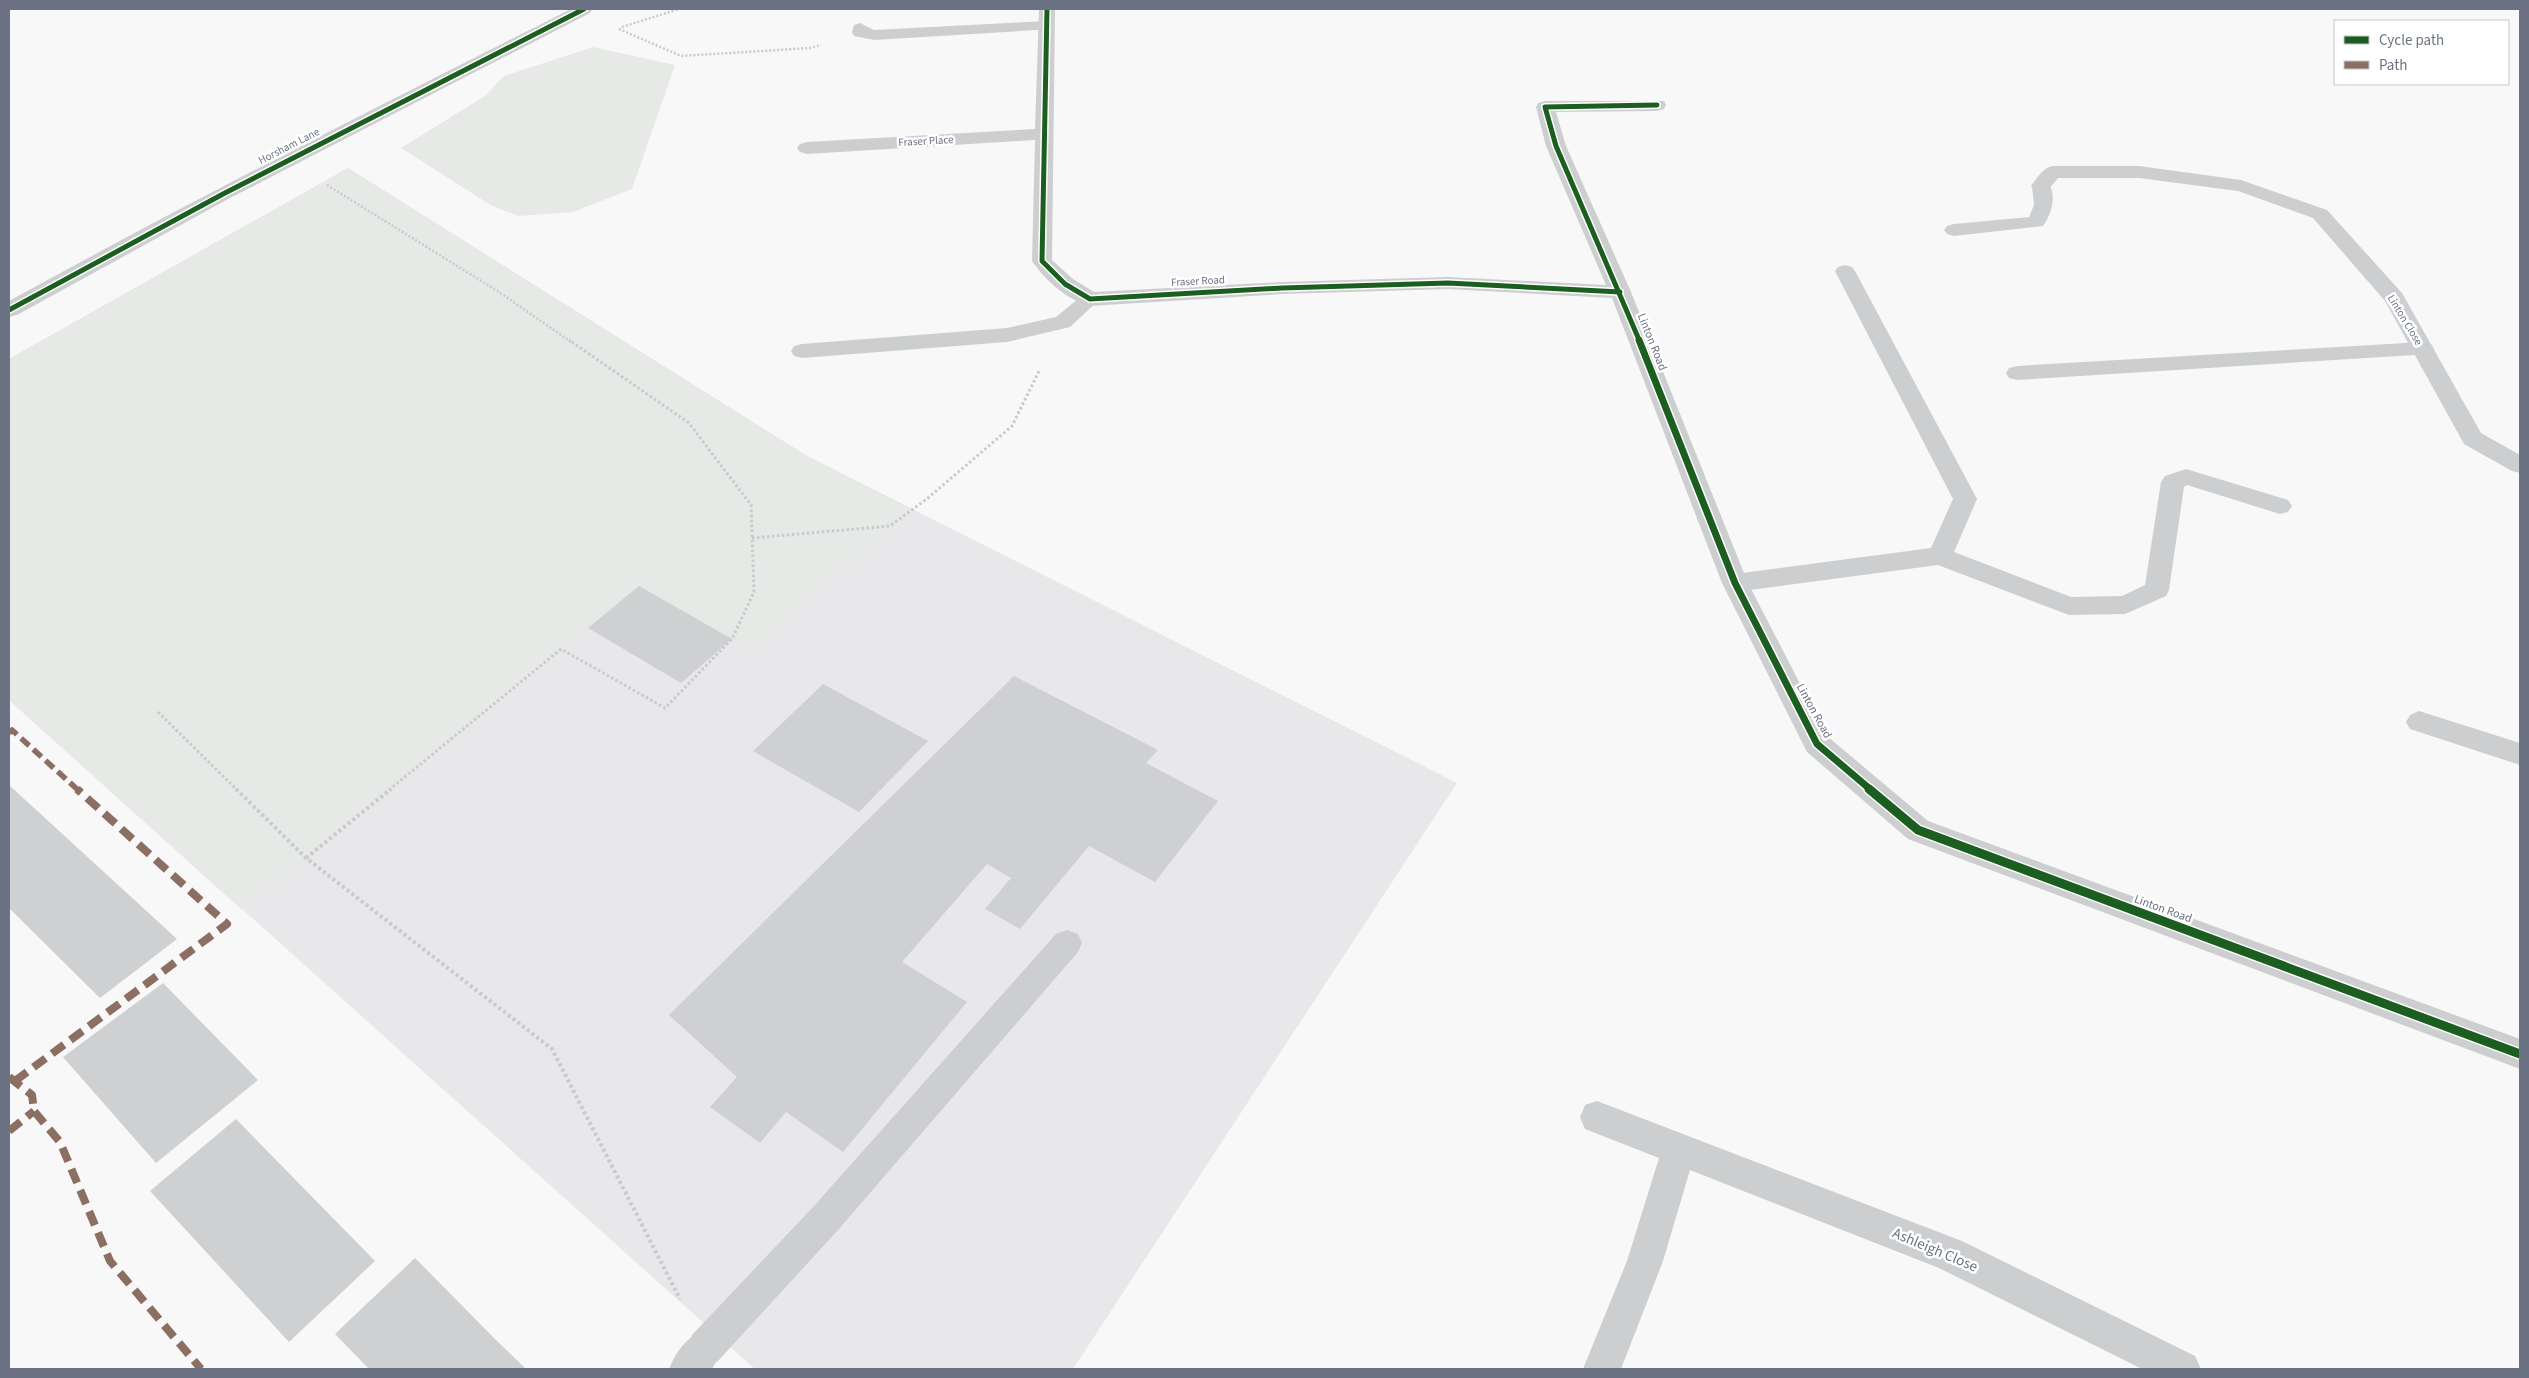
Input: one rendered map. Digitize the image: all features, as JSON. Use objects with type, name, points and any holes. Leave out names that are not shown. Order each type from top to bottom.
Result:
[{"type":"street","name":"Horsham Lane","points":[[9,310],[114,250],[283,161],[584,9]]},
{"type":"street","points":[[1047,17],[1042,261],[1065,284],[1090,299]]},
{"type":"street","name":"Linton Road","points":[[1657,105],[1545,107],[1556,146],[1620,292],[1735,582],[1817,744],[1918,830],[2520,1054]]},
{"type":"street","name":"Fraser Place","points":[[807,148],[1044,134]]},
{"type":"street","name":"Linton Close","points":[[2041,186],[2052,172],[2139,172],[2241,186],[2320,214],[2394,298],[2472,438],[2520,465]]},
{"type":"street","name":"Fraser Road","points":[[1090,299],[1282,288],[1448,283],[1620,292]]},
{"type":"street","name":"Ashleigh Close","points":[[1597,1117],[1949,1254],[2182,1369]]},
{"type":"street","points":[[1602,1369],[1645,1261],[1680,1150]]},
{"type":"lane","points":[[860,30],[874,35],[1047,17]]},
{"type":"lane","points":[[1954,230],[2036,222],[2044,205],[2041,186]]},
{"type":"lane","points":[[1845,271],[1965,499],[1940,556]]},
{"type":"lane","points":[[802,351],[1007,334],[1063,322],[1090,299]]},
{"type":"lane","points":[[2016,373],[2423,349]]},
{"type":"lane","points":[[1735,582],[1940,556],[2068,606],[2125,605],[2157,590],[2173,482],[2186,477],[2280,506]]},
{"type":"lane","points":[[2419,722],[2520,754]]},
{"type":"lane","points":[[697,1359],[832,1211],[1067,943]]},
{"type":"path","points":[[618,28],[681,56],[810,48],[860,30]]},
{"type":"path","points":[[283,161],[499,292],[689,423],[751,505],[754,592],[732,639],[665,708],[561,649],[306,858]]},
{"type":"path","points":[[752,538],[890,526],[928,498],[1012,426],[1063,322]]},
{"type":"path","points":[[158,712],[306,858],[552,1049],[697,1359]]},
{"type":"shaded area","points":[[593,47],[675,65],[632,189],[573,212],[519,216],[492,206],[401,148],[485,96],[504,76]]},
{"type":"shaded area","points":[[348,168],[807,456],[1457,783],[1073,1369],[755,1369],[9,700],[9,359]]},
{"type":"shaded area","points":[[348,168],[807,456],[913,509],[756,644],[732,639],[639,587],[242,910],[9,700],[9,359]]},
{"type":"building","points":[[639,586],[732,639],[681,683],[588,628]]},
{"type":"building","points":[[1014,676],[1158,750],[1146,763],[1218,801],[1155,882],[1089,846],[1020,929],[985,909],[1011,878],[987,864],[902,962],[967,1002],[843,1152],[786,1112],[760,1143],[710,1107],[737,1077],[669,1015]]},
{"type":"building","points":[[823,684],[928,741],[859,812],[753,751]]},
{"type":"building","points":[[9,785],[177,939],[100,998],[9,908]]},
{"type":"building","points":[[163,983],[258,1080],[156,1163],[63,1057]]},
{"type":"building","points":[[236,1119],[375,1261],[289,1342],[150,1191]]},
{"type":"building","points":[[415,1258],[526,1369],[369,1369],[335,1334]]},
{"type":"marked path","points":[[9,733],[12,730],[227,924],[15,1081]]},
{"type":"marked path","points":[[9,1077],[32,1095],[34,1111],[60,1142],[110,1261],[201,1369]]},
{"type":"marked path","points":[[9,1131],[34,1111]]},
{"type":"cycle path","points":[[9,310],[223,194],[584,9]]},
{"type":"cycle path","points":[[1047,9],[1042,261],[1065,284],[1090,299],[1282,288],[1448,283],[1620,292]]},
{"type":"cycle path","points":[[1657,105],[1545,107],[1556,146],[1620,292],[1735,583],[1817,744],[1918,830],[2520,1054]]}]
